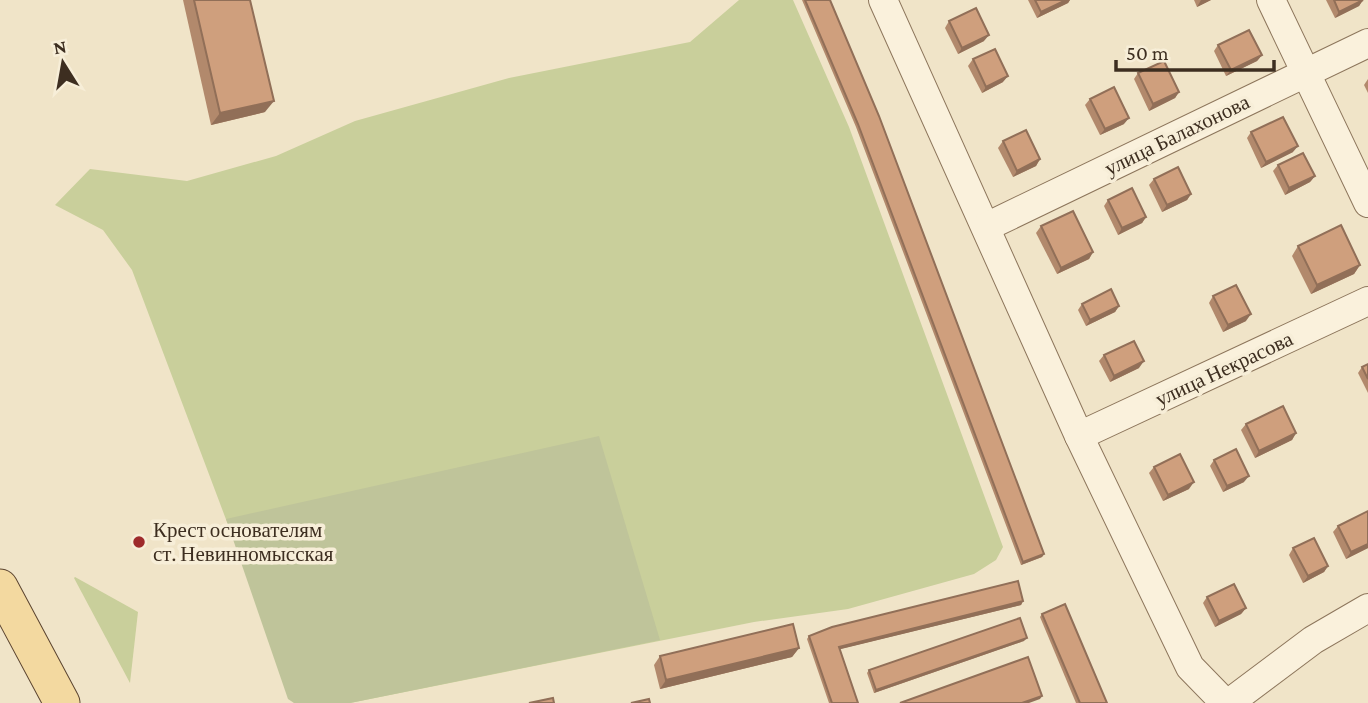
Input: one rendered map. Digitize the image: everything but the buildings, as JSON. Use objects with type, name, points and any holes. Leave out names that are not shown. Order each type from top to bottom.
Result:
[{"type":"main road","points":[[0,587],[62,703]]},
{"type":"street","points":[[1271,0],[1368,203]]},
{"type":"street","points":[[890,2],[1079,436],[1191,667],[1227,703],[1314,640],[1368,608]]},
{"type":"street","name":"улица Балахонова","points":[[986,227],[1368,43]]},
{"type":"street","name":"улица Некрасова","points":[[1079,436],[1368,301]]},
{"type":"green space","points":[[739,0],[793,0],[849,127],[1003,547],[996,560],[974,574],[848,609],[754,622],[350,703],[294,703],[132,270],[103,230],[55,205],[90,169],[187,181],[276,156],[355,121],[509,78],[690,42]]},
{"type":"green space","points":[[599,436],[660,640],[350,703],[294,703],[288,699],[226,519]]},
{"type":"green space","points":[[74,578],[138,612],[130,683]]},
{"type":"place","name":"Крест основателям ст. Невинномысская","points":[[139,542]]}]
